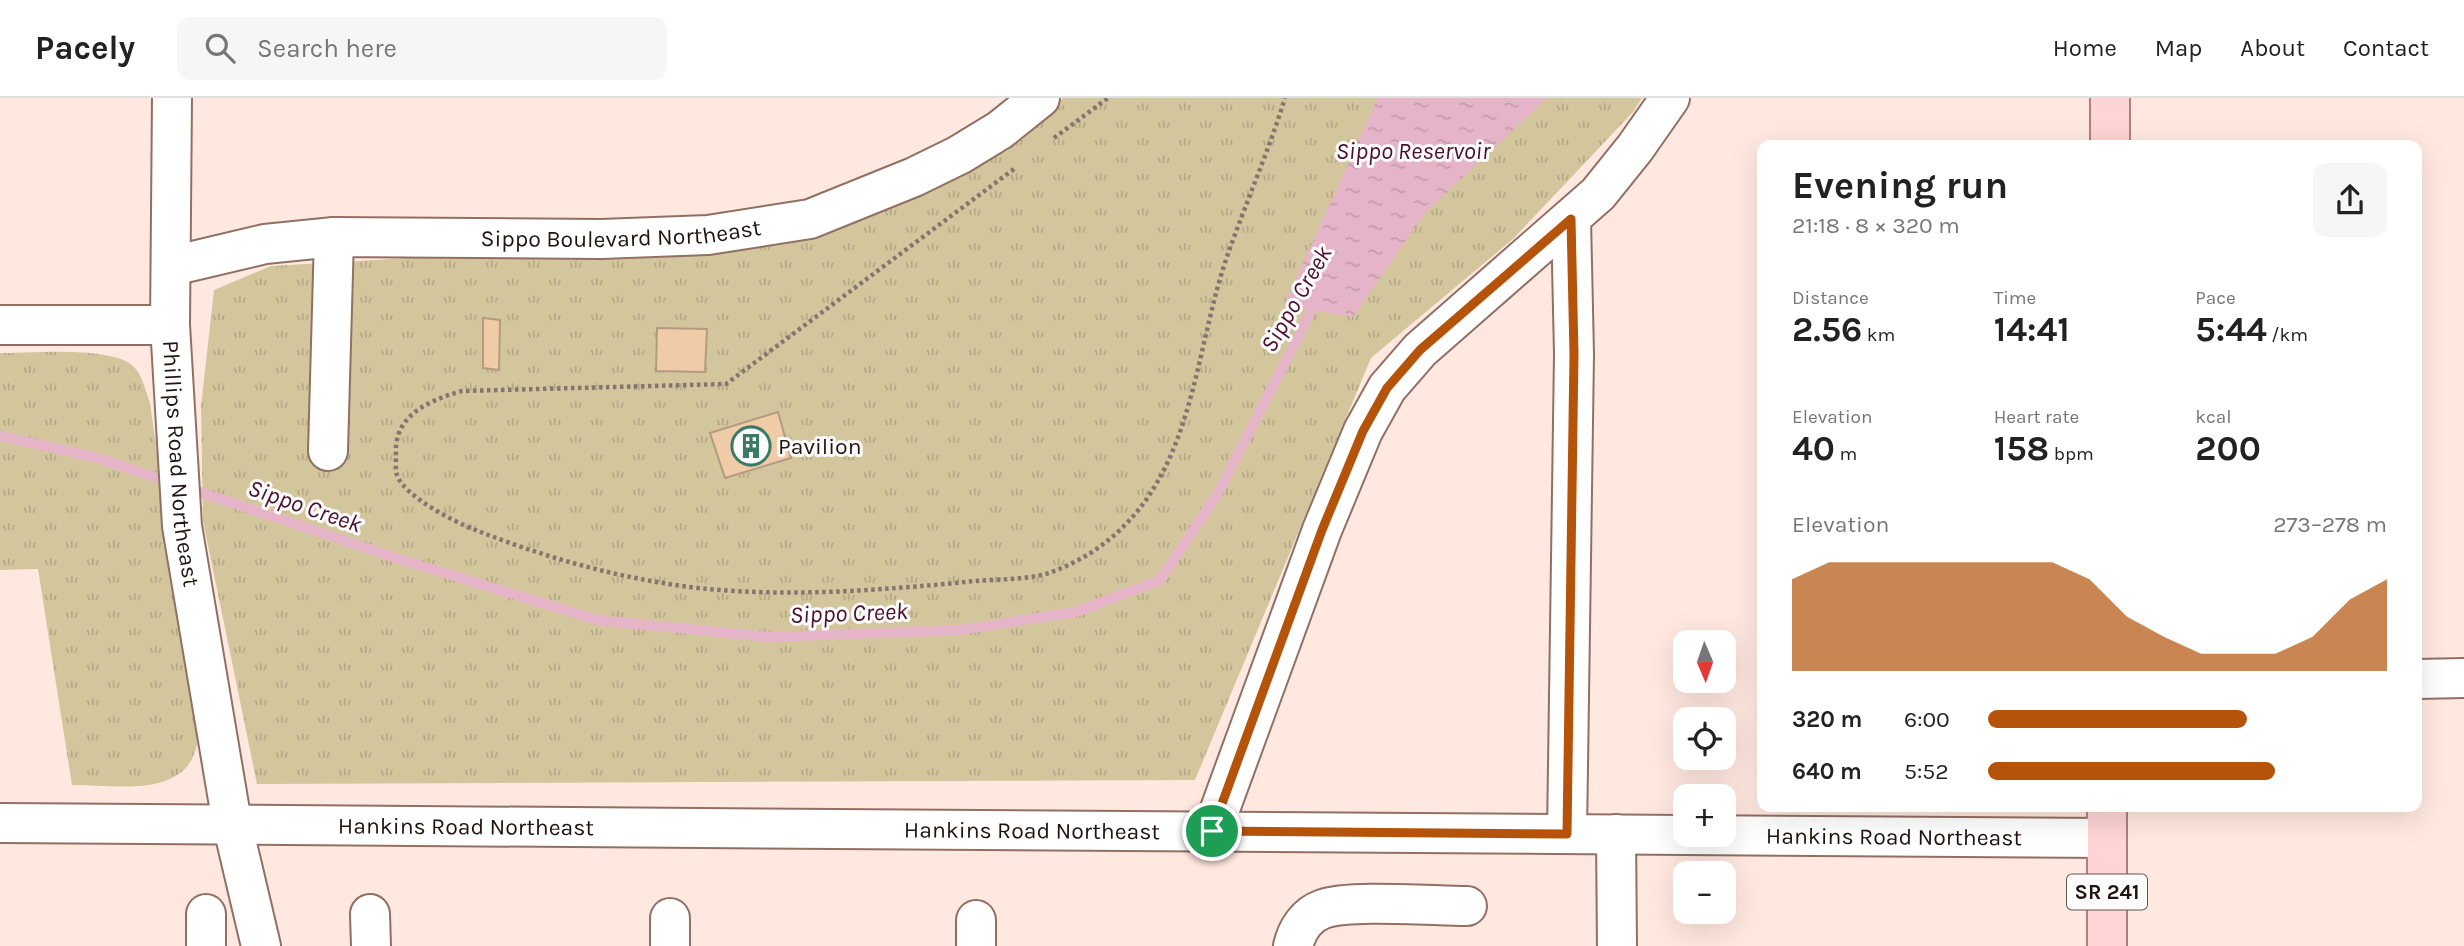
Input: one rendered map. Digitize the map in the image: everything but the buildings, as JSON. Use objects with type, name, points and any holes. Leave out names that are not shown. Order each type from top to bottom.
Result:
[{"type":"main road","points":[[2110,98],[2110,140]]},
{"type":"main road","name":"SR 241","points":[[2107,822],[2107,946]]},
{"type":"street","name":"Phillips Road Northeast","points":[[172,98],[170,325],[175,451],[182,526],[232,824],[261,946]]},
{"type":"street","name":"Sippo Boulevard Northeast","points":[[172,266],[251,247],[334,237],[601,239],[682,236],[708,235],[810,219],[914,177],[959,155],[1000,130],[1040,98]]},
{"type":"street","points":[[1212,831],[1322,530],[1363,431],[1387,388],[1420,350],[1598,194],[1670,98]]},
{"type":"street","points":[[1567,834],[1574,354],[1571,219]]},
{"type":"street","points":[[328,451],[334,237]]},
{"type":"street","points":[[0,325],[170,325]]},
{"type":"street","points":[[2422,679],[2464,678]]},
{"type":"street","name":"Hankins Road Northeast","points":[[0,823],[1616,834],[2107,822]]},
{"type":"street","points":[[1616,834],[1617,946]]},
{"type":"street","points":[[1293,946],[1301,926],[1322,909],[1346,906],[1467,906]]},
{"type":"path","points":[[1053,139],[1108,98]]},
{"type":"path","points":[[1021,163],[726,384],[462,391],[431,400],[405,420],[395,444],[397,476],[416,498],[471,528],[610,573],[664,584],[741,592],[914,587],[1045,574],[1085,559],[1124,526],[1160,480],[1182,429],[1228,253],[1266,159],[1285,98]]},
{"type":"green space","points":[[1063,98],[1642,98],[1633,112],[1513,239],[1371,358],[1195,780],[257,784],[203,521],[201,406],[214,290],[271,266],[461,255],[892,197],[1007,151]]},
{"type":"green space","points":[[72,352],[110,356],[135,368],[142,380],[150,403],[198,738],[193,758],[182,771],[167,780],[150,785],[131,786],[72,785],[38,569],[0,570],[0,353]]},
{"type":"water","name":"Sippo Reservoir","points":[[1378,98],[1547,98],[1425,213],[1353,317],[1284,305]]},
{"type":"waterway","name":"Sippo Creek","points":[[188,488],[399,559],[597,620],[770,637],[960,630],[1076,612],[1160,580],[1218,493],[1318,298]]},
{"type":"waterway","name":"Sippo Creek","points":[[0,436],[94,457],[173,483]]},
{"type":"place","name":"Pavilion","points":[[751,446]]},
{"type":"route","points":[[1571,219],[1574,354],[1567,834],[1212,831],[1322,530],[1363,431],[1387,388],[1420,350],[1571,219]]}]
